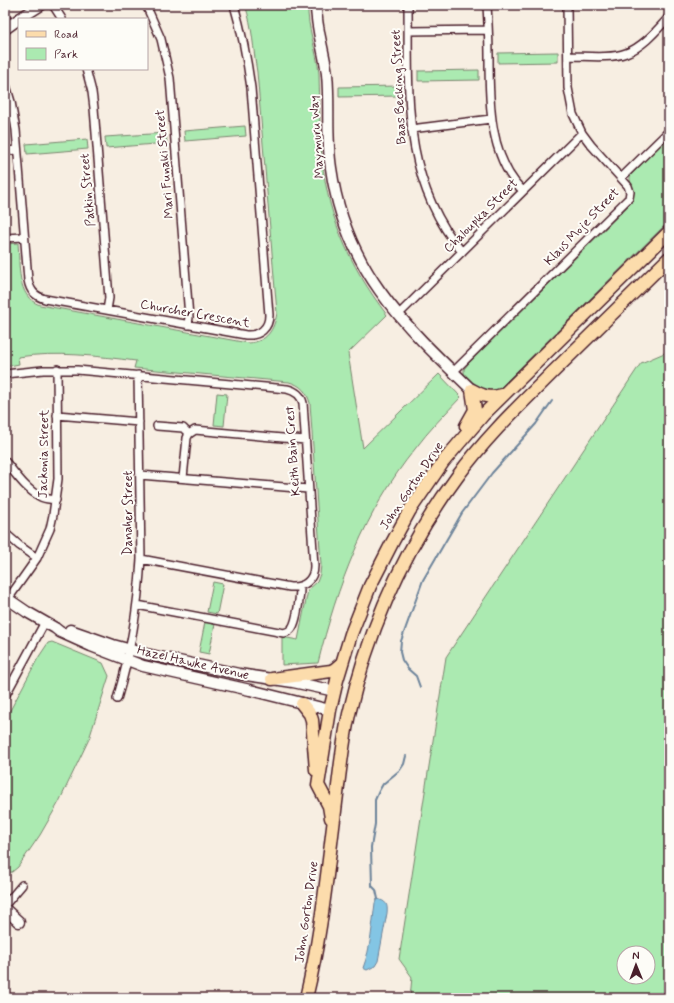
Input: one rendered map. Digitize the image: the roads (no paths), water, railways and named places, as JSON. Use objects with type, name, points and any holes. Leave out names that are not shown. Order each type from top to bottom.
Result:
[{"type":"main road","name":"John Gorton Drive","points":[[333,829],[329,806],[318,785],[330,710],[342,663],[364,601],[392,543],[420,495],[443,462],[465,435],[502,395],[669,232]]},
{"type":"main road","name":"John Gorton Drive","points":[[306,998],[316,951],[341,760],[349,714],[357,682],[377,621],[406,556],[430,514],[458,476],[502,423],[669,258]]},
{"type":"main road","points":[[472,390],[488,398],[494,398],[502,395]]},
{"type":"main road","points":[[465,435],[467,423],[475,410],[472,390]]},
{"type":"main road","points":[[272,679],[331,671],[342,663]]},
{"type":"main road","points":[[335,691],[354,695]]},
{"type":"main road","points":[[302,704],[310,714],[312,720],[318,785]]},
{"type":"main road","points":[[330,710],[349,714]]},
{"type":"street","points":[[21,18],[41,5]]},
{"type":"street","points":[[54,5],[61,18]]},
{"type":"street","name":"Mari Funaki Street","points":[[146,5],[161,39],[170,78],[189,317],[188,325]]},
{"type":"street","name":"Churcher Crescent","points":[[5,82],[17,150],[29,286],[35,295],[45,299],[252,336],[264,330],[269,318],[251,88],[241,28],[234,5]]},
{"type":"street","name":"Maymuru Way","points":[[316,5],[317,30],[327,74],[330,166],[338,205],[346,229],[362,263],[379,291],[398,315],[472,390]]},
{"type":"street","name":"Baas Becking Street","points":[[408,5],[411,129],[418,166],[429,198],[442,224],[451,239],[462,252]]},
{"type":"street","points":[[488,5],[489,100],[491,119],[497,144],[504,163],[514,182],[523,192]]},
{"type":"street","name":"Klaus Moje Street","points":[[453,372],[628,200],[630,195],[628,186],[591,146],[576,123],[570,103],[568,88],[567,5]]},
{"type":"street","points":[[568,56],[609,56],[626,53],[640,45],[669,18]]},
{"type":"street","points":[[7,24],[18,19]]},
{"type":"street","points":[[408,31],[488,30]]},
{"type":"street","name":"Patkin Street","points":[[86,70],[94,108],[107,278],[107,310]]},
{"type":"street","points":[[411,129],[491,119]]},
{"type":"street","points":[[621,178],[669,131]]},
{"type":"street","name":"Chaloupka Street","points":[[398,315],[582,134]]},
{"type":"street","points":[[5,152],[17,150]]},
{"type":"street","points":[[5,238],[24,236]]},
{"type":"street","name":"Keith Bain Crest","points":[[5,374],[57,369],[138,375],[292,390],[300,395],[302,399],[314,570],[311,578],[300,587]]},
{"type":"street","name":"Jackonia Street","points":[[6,598],[37,558],[50,529],[56,500],[58,479],[57,369]]},
{"type":"street","name":"Danaher Street","points":[[118,699],[130,650],[137,605],[141,559],[138,375]]},
{"type":"street","points":[[57,415],[139,422]]},
{"type":"street","points":[[157,426],[182,428],[189,434]]},
{"type":"street","points":[[183,478],[186,443],[189,434],[194,430],[305,440]]},
{"type":"street","points":[[5,461],[19,478],[34,492],[41,497],[56,500]]},
{"type":"street","points":[[140,475],[308,489]]},
{"type":"street","points":[[5,532],[20,546],[37,558]]},
{"type":"street","points":[[137,605],[284,633],[290,631],[294,626],[300,587],[290,587],[141,559]]},
{"type":"street","name":"Hazel Hawke Avenue","points":[[6,598],[60,632],[127,661],[330,710]]},
{"type":"street","points":[[5,696],[45,622]]},
{"type":"street","name":"Hazel Hawke Avenue","points":[[55,628],[64,628],[130,650],[239,674],[293,682],[335,691]]},
{"type":"street","points":[[5,905],[22,885]]},
{"type":"street","points":[[5,909],[19,922]]},
{"type":"water","points":[[377,899],[386,903],[387,913],[378,961],[375,966],[367,970],[363,968],[370,944],[375,903]]},
{"type":"waterway","points":[[420,687],[416,676],[408,669],[402,660],[400,652],[401,641],[423,580],[462,513],[492,473],[536,424],[552,401]]},
{"type":"waterway","points":[[378,899],[376,890],[372,886],[371,847],[375,824],[375,800],[383,784],[400,770],[404,764],[406,756]]}]
